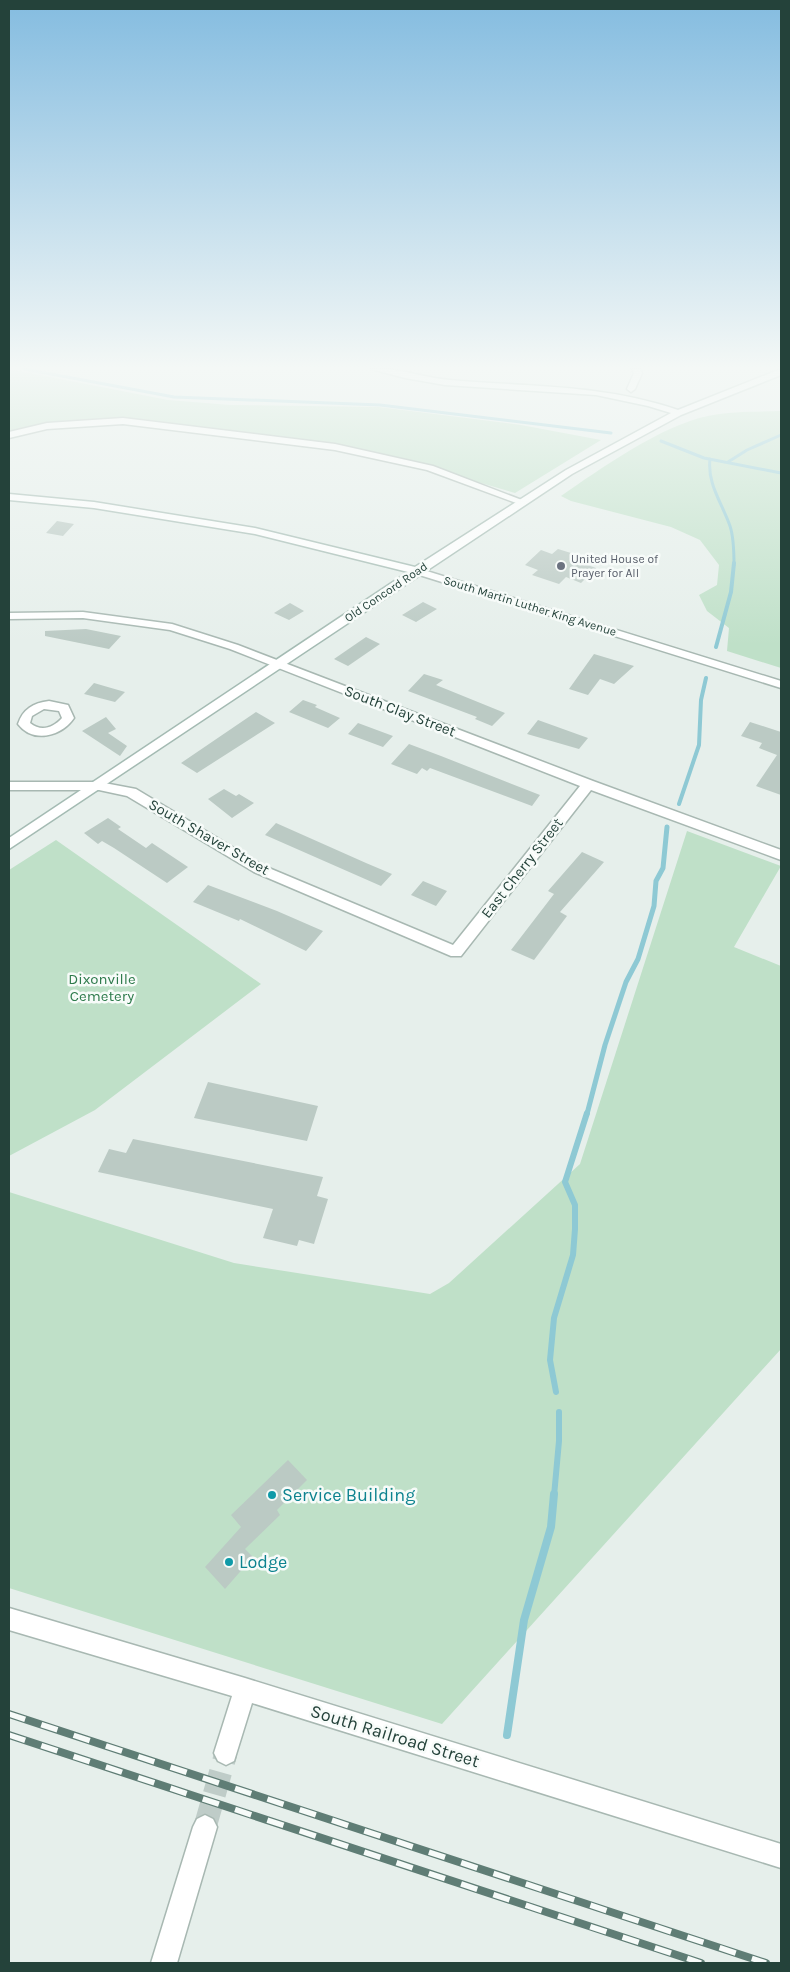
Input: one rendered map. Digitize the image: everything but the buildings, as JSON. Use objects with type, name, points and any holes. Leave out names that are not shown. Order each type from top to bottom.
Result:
[{"type":"street","points":[[399,461],[430,468],[522,502]]},
{"type":"street","name":"Old Concord Road","points":[[9,844],[99,786],[417,571],[522,502],[590,461]]},
{"type":"street","name":"South Martin Luther King Avenue","points":[[9,497],[94,506],[255,531],[417,571],[781,685]]},
{"type":"street","name":"South Clay Street","points":[[9,616],[83,615],[172,627],[280,664],[588,784],[781,854]]},
{"type":"street","points":[[9,719],[24,719]]},
{"type":"street","name":"East Cherry Street","points":[[456,952],[588,784]]},
{"type":"street","name":"South Shaver Street","points":[[9,786],[99,786],[131,792],[259,868],[456,952]]},
{"type":"street","name":"South Railroad Street","points":[[9,1619],[781,1856]]},
{"type":"street","points":[[226,1753],[245,1690]]},
{"type":"street","points":[[164,1963],[205,1828]]},
{"type":"green space","points":[[399,461],[567,461],[515,493],[430,468]]},
{"type":"green space","points":[[613,461],[781,461],[781,668],[727,651],[729,628],[707,611],[699,595],[717,585],[719,565],[700,540],[671,527],[571,501],[561,496]]},
{"type":"green space","points":[[687,831],[781,866],[734,947],[781,966],[781,1349],[442,1724],[9,1588],[9,1192],[234,1263],[430,1294],[449,1283],[580,1164]]},
{"type":"green space","name":"Dixonville Cemetery","points":[[56,840],[261,984],[95,1110],[9,1156],[9,870]]},
{"type":"waterway","points":[[710,461],[713,485],[731,531],[734,545],[734,563]]},
{"type":"waterway","points":[[720,461],[781,473]]},
{"type":"waterway","points":[[716,647],[731,592],[734,563]]},
{"type":"waterway","points":[[679,804],[699,745],[701,700],[706,678]]},
{"type":"waterway","points":[[587,1114],[605,1045],[626,982],[638,959],[654,906],[656,881],[663,868],[667,827]]},
{"type":"waterway","points":[[556,1392],[550,1360],[554,1318],[573,1255],[575,1229],[575,1205],[565,1182],[587,1113]]},
{"type":"waterway","points":[[554,1496],[559,1441],[559,1412]]},
{"type":"waterway","points":[[507,1735],[524,1620],[551,1527],[554,1494]]},
{"type":"tunnel","points":[[205,1827],[226,1753]]},
{"type":"railway","points":[[9,1714],[766,1963]]},
{"type":"railway","points":[[9,1735],[701,1963]]},
{"type":"place","name":"United House of Prayer for All","points":[[561,566]]},
{"type":"place","name":"Service Building","points":[[272,1495]]},
{"type":"place","name":"Lodge","points":[[229,1562]]}]
